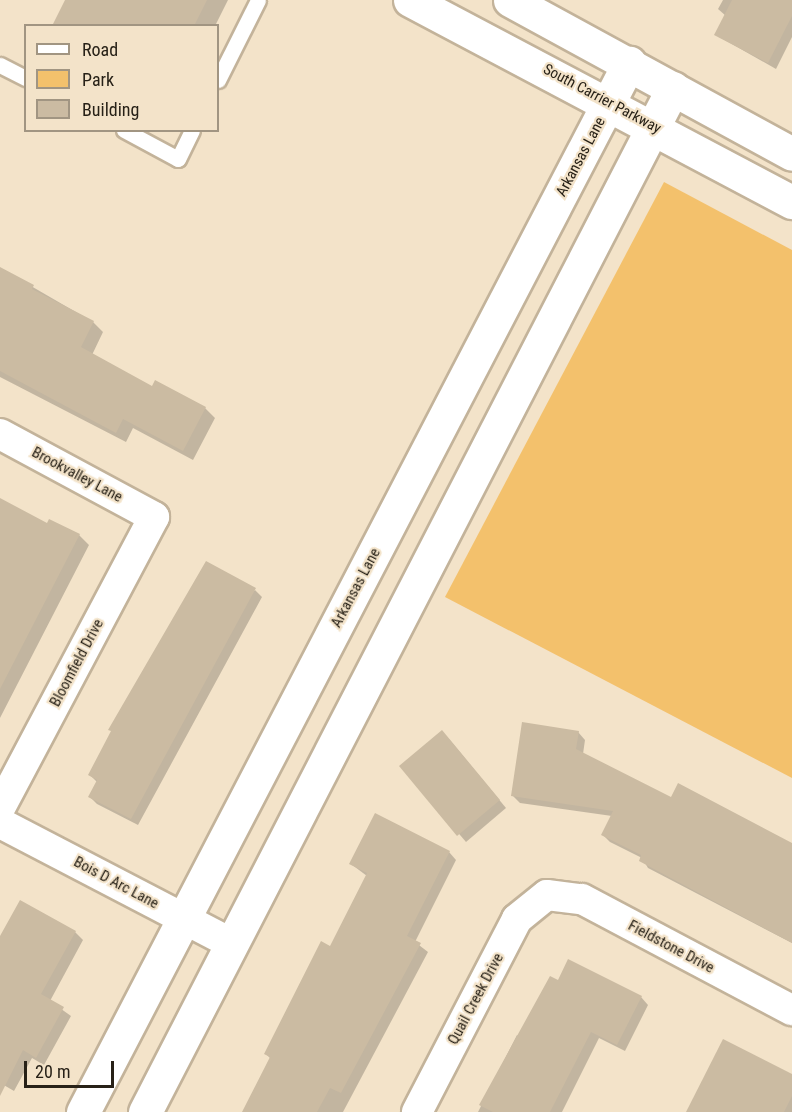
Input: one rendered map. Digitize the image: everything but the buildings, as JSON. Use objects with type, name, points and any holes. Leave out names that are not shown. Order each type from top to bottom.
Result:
[{"type":"main road","points":[[510,0],[792,154]]},
{"type":"main road","name":"South Carrier Parkway","points":[[425,4],[654,126],[790,195]]},
{"type":"main road","name":"Arkansas Lane","points":[[83,1112],[629,63]]},
{"type":"main road","points":[[145,1112],[673,88]]},
{"type":"street","name":"Brookvalley Lane","points":[[0,434],[154,517]]},
{"type":"street","name":"Bloomfield Drive","points":[[0,808],[154,517]]},
{"type":"street","name":"Bois D Arc Lane","points":[[0,823],[232,944]]},
{"type":"street","name":"Fieldstone Drive","points":[[547,896],[582,899],[792,1010]]},
{"type":"street","name":"Quail Creek Drive","points":[[417,1112],[517,919],[547,896]]},
{"type":"lane","points":[[219,78],[258,0]]},
{"type":"lane","points":[[0,64],[24,77]]},
{"type":"lane","points":[[128,132],[178,159],[191,132]]},
{"type":"green space","points":[[664,182],[792,250],[792,778],[445,597]]}]
